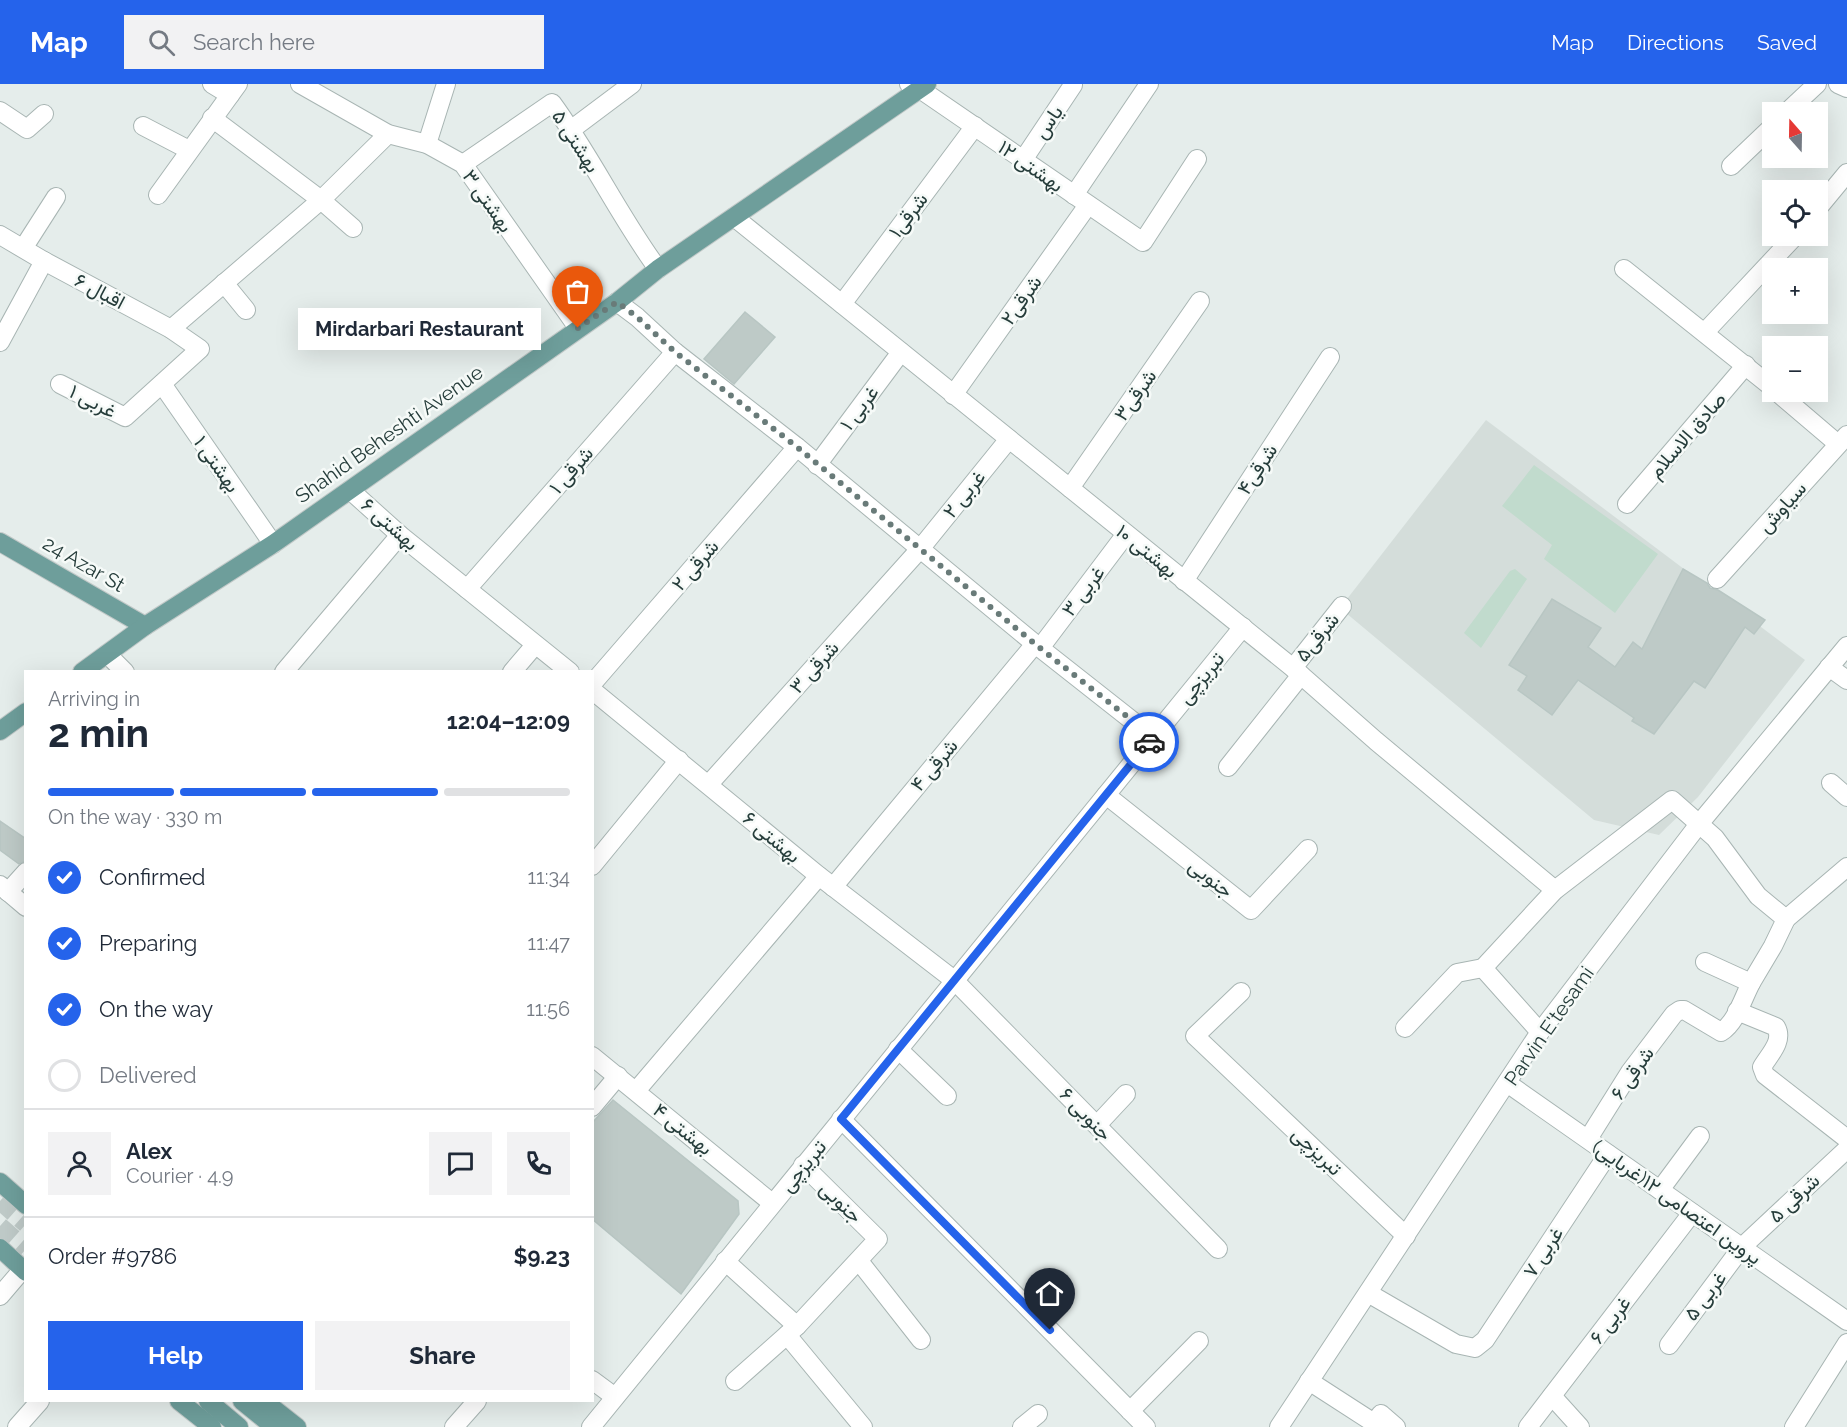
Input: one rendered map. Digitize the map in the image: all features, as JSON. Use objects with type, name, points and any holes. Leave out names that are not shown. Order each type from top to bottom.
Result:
[{"type":"main road","name":"Shahid Beheshti Avenue","points":[[85,670],[146,626],[273,543],[617,302],[658,269],[919,86]]},
{"type":"main road","name":"24 Azar St","points":[[0,542],[146,626]]},
{"type":"main road","points":[[0,731],[24,713]]},
{"type":"main road","points":[[0,1182],[24,1203]]},
{"type":"main road","points":[[0,1248],[24,1269]]},
{"type":"main road","points":[[180,1402],[212,1427]]},
{"type":"main road","points":[[209,1402],[239,1427]]},
{"type":"main road","points":[[243,1402],[274,1427]]},
{"type":"main road","points":[[265,1402],[297,1427]]},
{"type":"street","points":[[158,195],[234,89],[212,84]]},
{"type":"street","points":[[427,144],[446,84]]},
{"type":"street","points":[[572,129],[632,84]]},
{"type":"street","points":[[1081,200],[1149,84]]},
{"type":"street","points":[[1798,102],[1817,84]]},
{"type":"street","points":[[1838,84],[1847,88]]},
{"type":"street","name":"بهشتی ۳","points":[[306,85],[388,134],[427,144],[463,165],[578,328]]},
{"type":"street","name":"یاس","points":[[1023,160],[1073,85]]},
{"type":"street","name":"بهشتی ۱۲","points":[[919,86],[1143,242],[1197,159]]},
{"type":"street","name":"بهشتی ۵","points":[[463,165],[552,103],[572,129],[658,269]]},
{"type":"street","points":[[0,111],[27,129],[44,114]]},
{"type":"street","points":[[212,118],[321,200],[353,228]]},
{"type":"street","points":[[143,126],[189,150]]},
{"type":"street","name":"شرقی۱","points":[[842,304],[975,126]]},
{"type":"street","points":[[171,329],[321,200],[388,134]]},
{"type":"street","points":[[1731,166],[1762,136]]},
{"type":"street","points":[[1828,196],[1847,173]]},
{"type":"street","points":[[24,247],[56,196]]},
{"type":"street","name":"شرقی۲","points":[[953,396],[1081,200]]},
{"type":"street","name":"بهشتی ۱۰","points":[[734,217],[953,396],[1243,627],[1555,890]]},
{"type":"street","name":"اقبال ۶","points":[[0,235],[171,329],[200,349],[162,384]]},
{"type":"street","points":[[1705,332],[1786,246]]},
{"type":"street","points":[[0,342],[44,261]]},
{"type":"street","points":[[1624,269],[1762,379]]},
{"type":"street","points":[[224,283],[246,310]]},
{"type":"street","name":"شرقی۳","points":[[1070,488],[1200,301]]},
{"type":"street","points":[[617,302],[675,352],[797,447],[1037,646],[1153,737]]},
{"type":"street","name":"شرقی ۱","points":[[467,589],[675,352]]},
{"type":"street","name":"غربی ۱","points":[[817,465],[901,352]]},
{"type":"street","name":"شرقی۴","points":[[1184,581],[1330,357]]},
{"type":"street","name":"صادق الاسلام","points":[[1627,504],[1746,365]]},
{"type":"street","name":"غربی ۱","points":[[60,384],[125,417],[162,384]]},
{"type":"street","name":"بهشتی ۱","points":[[162,384],[273,543]]},
{"type":"street","points":[[1791,402],[1843,440]]},
{"type":"street","name":"غربی ۲","points":[[920,549],[1009,439]]},
{"type":"street","name":"سیاوش","points":[[1717,579],[1843,440]]},
{"type":"street","name":"شرقی ۲","points":[[594,682],[797,447]]},
{"type":"street","name":"بهشتی ۶","points":[[350,489],[400,535],[567,670]]},
{"type":"street","name":"غربی ۳","points":[[1037,646],[1126,534]]},
{"type":"street","points":[[286,670],[400,535]]},
{"type":"street","name":"شرقی ۳","points":[[709,784],[920,549]]},
{"type":"street","name":"شرقی۵","points":[[1228,766],[1342,606]]},
{"type":"street","name":"تبریزچی","points":[[593,1426],[772,1203],[1243,627]]},
{"type":"street","points":[[514,670],[535,645]]},
{"type":"street","name":"شرقی ۴","points":[[636,1091],[1037,646]]},
{"type":"street","name":"Parvin E'tesami","points":[[1279,1427],[1540,1032],[1699,824],[1847,646]]},
{"type":"street","points":[[107,654],[122,670]]},
{"type":"street","points":[[1829,667],[1847,680]]},
{"type":"street","name":"بهشتی ۶","points":[[594,692],[826,881],[954,980]]},
{"type":"street","points":[[594,864],[679,760]]},
{"type":"street","points":[[1832,783],[1847,797]]},
{"type":"street","name":"جنوبی","points":[[1106,795],[1251,910],[1308,849]]},
{"type":"street","points":[[1405,1029],[1457,973],[1482,968],[1555,890],[1672,800],[1715,838],[1758,896],[1786,919]]},
{"type":"street","points":[[1847,867],[1786,919],[1737,1011],[1776,1027],[1779,1032],[1780,1038],[1762,1067],[1764,1075],[1847,1139]]},
{"type":"street","points":[[24,874],[4,889],[24,905]]},
{"type":"street","points":[[1705,962],[1751,983]]},
{"type":"street","points":[[1482,968],[1540,1032]]},
{"type":"street","name":"جنوبی ۶","points":[[954,980],[1218,1249]]},
{"type":"street","name":"تبریزچی","points":[[1241,992],[1195,1036],[1406,1236]]},
{"type":"street","name":"شرقی ۶","points":[[1588,1139],[1630,1072],[1674,1014],[1684,1010],[1720,1032],[1725,1030],[1737,1011]]},
{"type":"street","points":[[898,1049],[947,1096]]},
{"type":"street","name":"بهشتی ۴","points":[[594,1058],[772,1203]]},
{"type":"street","points":[[594,1105],[618,1076]]},
{"type":"street","name":"پروین اعتصامی ۱۲(غربایی)","points":[[1508,1083],[1847,1321]]},
{"type":"street","points":[[1097,1125],[1126,1094]]},
{"type":"street","points":[[841,1119],[1146,1427]]},
{"type":"street","points":[[1660,1190],[1700,1136]]},
{"type":"street","name":"شرقی ۵","points":[[1742,1247],[1847,1149]]},
{"type":"street","name":"غربی ۷","points":[[1368,1293],[1456,1344],[1475,1348],[1485,1340],[1608,1154]]},
{"type":"street","name":"جنوبی","points":[[803,1165],[879,1239],[859,1262]]},
{"type":"street","name":"غربی ۶","points":[[1528,1427],[1692,1213]]},
{"type":"street","name":"غربی ۵","points":[[1669,1345],[1742,1247]]},
{"type":"street","points":[[725,1261],[792,1330],[863,1427]]},
{"type":"street","points":[[735,1381],[792,1330],[859,1262],[921,1340]]},
{"type":"street","points":[[0,1296],[24,1271]]},
{"type":"street","points":[[1130,1411],[1199,1341]]},
{"type":"street","points":[[1794,1427],[1847,1343]]},
{"type":"street","points":[[594,1381],[615,1397]]},
{"type":"street","points":[[1309,1381],[1374,1423],[1381,1414],[1396,1427]]},
{"type":"street","points":[[1552,1396],[1580,1427]]},
{"type":"street","points":[[17,1427],[39,1402]]},
{"type":"street","points":[[454,1427],[476,1402]]},
{"type":"street","points":[[1022,1427],[1038,1414]]},
{"type":"shaded area","points":[[1486,420],[1805,660],[1698,797],[1659,835],[1594,820],[1340,608]]},
{"type":"green space","points":[[1534,465],[1658,554],[1615,613],[1544,559],[1552,545],[1502,506]]},
{"type":"green space","points":[[1515,569],[1527,579],[1481,648],[1464,633],[1510,571]]},
{"type":"building","points":[[745,312],[775,337],[734,384],[704,359]]},
{"type":"building","points":[[1683,569],[1707,583],[1710,588],[1718,590],[1765,620],[1754,634],[1745,627],[1705,688],[1694,681],[1654,734],[1632,721],[1634,718],[1578,680],[1552,715],[1518,690],[1527,676],[1509,665],[1552,599],[1601,628],[1588,647],[1615,667],[1633,642],[1642,649]]},
{"type":"building","points":[[0,821],[24,838],[24,862],[19,864],[0,850]]},
{"type":"building","points":[[613,1100],[738,1201],[739,1214],[681,1294],[594,1221],[594,1121]]},
{"type":"tunnel","points":[[0,1201],[24,1222]]},
{"type":"tunnel","points":[[0,1226],[24,1247]]},
{"type":"way so far","points":[[578,328],[617,302],[675,352],[797,447],[1040,648],[1153,737],[1149,742]]},
{"type":"place","name":"Mirdarbari Restaurant","points":[[578,328]]},
{"type":"route","points":[[1050,1330],[841,1119],[1149,742]]}]
